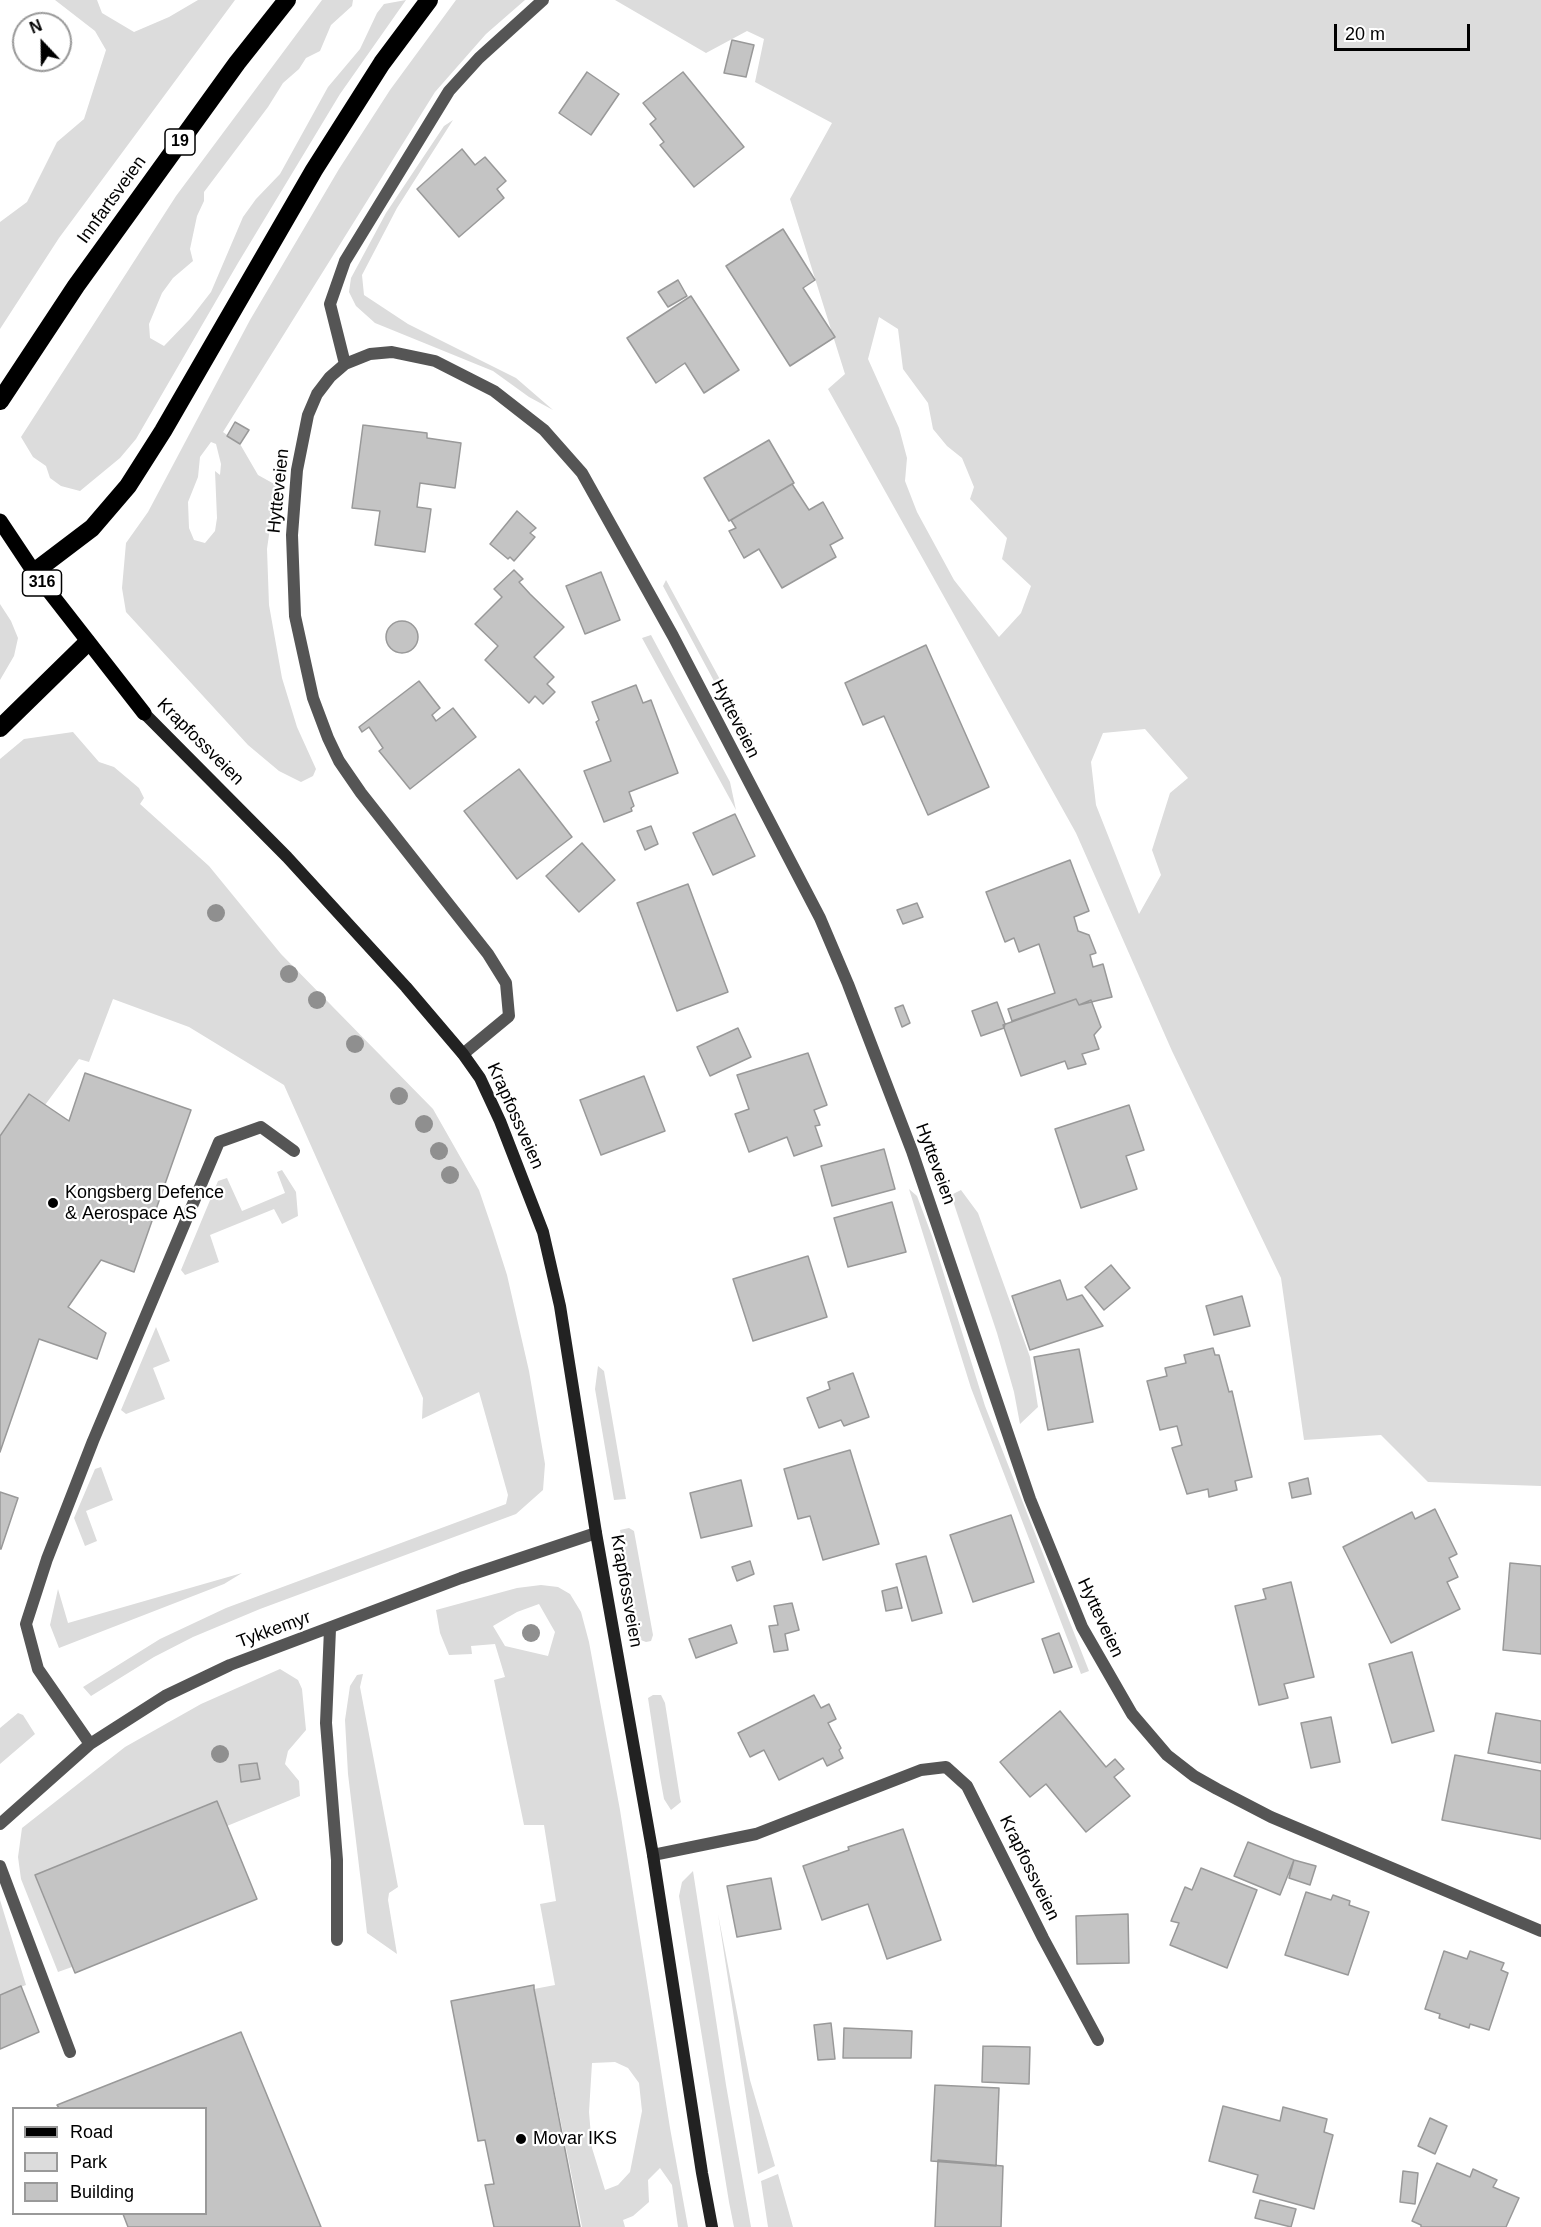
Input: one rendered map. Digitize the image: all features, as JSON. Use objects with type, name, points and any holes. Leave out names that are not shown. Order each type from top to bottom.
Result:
[{"type":"highway","name":"Innfartsveien","points":[[0,401],[76,286],[237,63],[287,0]]},
{"type":"highway","points":[[34,572],[92,528],[128,486],[163,431],[321,160],[382,63],[429,0]]},
{"type":"highway","points":[[0,728],[87,643]]},
{"type":"main road","name":"Krapfossveien","points":[[0,520],[34,572],[87,643],[144,713]]},
{"type":"street","points":[[345,364],[330,304],[345,261],[449,91],[479,58],[543,0]]},
{"type":"street","name":"Hytteveien","points":[[463,1054],[510,1016],[506,983],[488,954],[361,793],[339,761],[313,698],[295,616],[292,535],[297,470],[308,415],[317,394],[345,364],[370,354],[392,352],[435,361],[494,391],[544,430],[582,473],[673,636],[820,918],[848,984],[912,1151],[1030,1499],[1082,1628],[1132,1714],[1167,1755],[1194,1776],[1217,1789],[1271,1817],[1541,1931]]},
{"type":"street","name":"Krapfossveien","points":[[144,713],[287,857],[406,987],[463,1054],[480,1078],[500,1121],[551,1259],[596,1533],[653,1855],[712,2227]]},
{"type":"street","points":[[90,1744],[38,1669],[26,1624],[47,1559],[80,1473],[219,1142],[261,1127],[294,1151]]},
{"type":"street","points":[[152,1304],[167,1302]]},
{"type":"street","name":"Tykkemyr","points":[[0,1824],[90,1744],[165,1695],[230,1665],[461,1578],[596,1533]]},
{"type":"street","points":[[330,1629],[326,1723],[337,1860],[337,1940]]},
{"type":"street","name":"Krapfossveien","points":[[653,1855],[756,1834],[921,1770],[946,1767],[967,1786],[1043,1938],[1098,2040]]},
{"type":"street","points":[[0,1866],[70,2052]]},
{"type":"green space","points":[[55,0],[97,0],[102,13],[134,32],[169,17],[198,0],[235,0],[59,238],[0,329],[0,222],[27,202],[57,142],[84,119],[106,50],[95,31]]},
{"type":"green space","points":[[322,0],[353,0],[352,6],[331,25],[320,51],[306,58],[299,69],[283,83],[268,107],[204,192],[204,201],[197,216],[190,249],[193,261],[173,278],[162,293],[149,324],[150,338],[164,346],[190,319],[211,292],[243,217],[256,199],[280,174],[328,87],[360,49],[377,13],[384,4],[406,0],[340,94],[136,439],[120,458],[80,491],[61,486],[50,478],[46,466],[33,457],[21,437],[176,196]]},
{"type":"green space","points":[[456,0],[525,0],[486,34],[435,92],[223,432],[240,444],[258,475],[276,485],[267,549],[269,605],[282,678],[297,727],[316,769],[313,776],[301,782],[279,771],[248,745],[126,612],[122,588],[126,543],[148,512],[250,320],[339,169],[390,90]],"holes":[[[211,442],[216,444],[221,464],[220,475],[215,471],[217,518],[215,531],[205,543],[194,540],[189,528],[188,502],[198,477],[200,457]]]},
{"type":"green space","points":[[615,0],[1541,0],[1541,1486],[1428,1482],[1381,1435],[1304,1440],[1281,1278],[1172,1051],[1076,833],[828,389],[845,374],[790,199],[832,123],[755,82],[764,39],[747,31],[706,53]],"holes":[[[879,317],[898,329],[903,369],[928,403],[933,429],[947,446],[962,458],[974,487],[970,499],[1007,538],[1002,559],[1031,586],[1021,613],[999,637],[954,580],[917,512],[905,481],[907,458],[899,428],[868,359]],[[1145,729],[1188,778],[1170,793],[1152,850],[1161,875],[1139,914],[1096,805],[1091,762],[1103,733]]]},
{"type":"green space","points":[[453,120],[397,208],[362,275],[364,295],[408,324],[516,378],[553,410],[529,397],[493,371],[375,323],[356,306],[349,292],[351,278],[386,213],[444,126]]},
{"type":"green space","points":[[666,580],[748,729],[737,724],[663,586]]},
{"type":"green space","points":[[0,604],[18,638],[14,656],[0,680]]},
{"type":"green space","points":[[651,635],[730,782],[736,810],[642,638]]},
{"type":"green space","points":[[73,732],[99,762],[114,767],[139,788],[144,798],[140,804],[209,866],[281,954],[433,1109],[479,1190],[507,1275],[529,1371],[545,1464],[543,1490],[516,1514],[260,1609],[193,1637],[154,1657],[91,1696],[83,1687],[160,1639],[226,1608],[506,1504],[508,1495],[479,1392],[422,1419],[423,1398],[284,1085],[189,1027],[113,999],[89,1062],[79,1059],[45,1105],[29,1094],[0,1136],[0,759],[24,739]]},
{"type":"green space","points":[[282,1170],[296,1192],[298,1216],[282,1224],[274,1209],[210,1235],[219,1262],[185,1275],[181,1270],[218,1181],[227,1178],[242,1211],[285,1193],[277,1172]]},
{"type":"green space","points":[[909,1189],[917,1196],[932,1236],[985,1406],[1089,1671],[1081,1674],[971,1388]]},
{"type":"green space","points":[[961,1190],[978,1213],[1030,1357],[1038,1407],[1020,1424],[1014,1392],[997,1333],[951,1195]]},
{"type":"green space","points":[[156,1327],[170,1361],[153,1368],[165,1399],[126,1414],[121,1410]]},
{"type":"green space","points":[[598,1366],[604,1371],[626,1499],[614,1500],[595,1389]]},
{"type":"green space","points":[[101,1467],[113,1500],[86,1511],[97,1541],[85,1546],[74,1518],[95,1469]]},
{"type":"green space","points":[[629,1528],[634,1531],[653,1635],[651,1641],[646,1642],[638,1639],[620,1530]]},
{"type":"green space","points":[[242,1573],[224,1584],[59,1648],[50,1625],[58,1589],[68,1623]]},
{"type":"green space","points":[[541,1585],[558,1587],[570,1594],[581,1612],[589,1642],[620,1810],[670,2128],[688,2227],[678,2227],[672,2185],[660,2168],[648,2180],[649,2202],[633,2216],[623,2220],[625,2227],[582,2227],[534,1989],[555,1985],[540,1904],[556,1901],[544,1825],[524,1825],[494,1680],[505,1677],[495,1644],[471,1646],[472,1654],[449,1655],[440,1633],[436,1610],[517,1588]],"holes":[[[539,1604],[555,1632],[548,1656],[505,1646],[493,1626],[517,1612]],[[615,2062],[628,2068],[639,2083],[642,2111],[630,2172],[618,2185],[605,2190],[592,2148],[589,2112],[592,2063]]]},
{"type":"green space","points":[[280,1669],[298,1680],[302,1689],[306,1730],[288,1751],[285,1764],[299,1781],[300,1796],[227,1826],[217,1801],[35,1875],[72,1967],[58,1972],[21,1879],[18,1857],[22,1828],[125,1747],[201,1704]]},
{"type":"green space","points":[[363,1674],[360,1687],[398,1887],[389,1893],[388,1900],[397,1954],[367,1933],[348,1774],[345,1720],[350,1686],[357,1675]]},
{"type":"green space","points":[[661,1695],[665,1703],[681,1802],[671,1810],[664,1799],[660,1777],[648,1698]]},
{"type":"green space","points":[[18,1713],[23,1715],[35,1734],[0,1764],[0,1728]]},
{"type":"green space","points":[[693,1871],[726,2085],[751,2227],[734,2227],[679,1896],[682,1882]]},
{"type":"green space","points":[[0,1900],[26,1985],[0,1995]]},
{"type":"green space","points":[[718,1914],[750,2080],[775,2166],[758,2174]]},
{"type":"green space","points":[[778,2174],[793,2227],[768,2227],[761,2181]]},
{"type":"building","points":[[732,40],[754,45],[746,77],[724,73]]},
{"type":"building","points":[[587,72],[619,94],[591,135],[559,113]]},
{"type":"building","points":[[683,72],[744,147],[694,187],[660,145],[664,142],[650,124],[656,119],[643,103]]},
{"type":"building","points":[[462,149],[475,165],[485,157],[506,181],[497,189],[504,198],[459,237],[417,189]]},
{"type":"building","points":[[783,229],[815,280],[803,288],[835,337],[790,366],[726,266]]},
{"type":"building","points":[[678,280],[687,296],[668,307],[658,292]]},
{"type":"building","points":[[691,296],[739,370],[704,393],[685,363],[656,383],[627,338]]},
{"type":"building","points":[[235,422],[249,430],[240,444],[227,436]]},
{"type":"building","points":[[363,425],[427,433],[427,438],[461,443],[455,488],[420,483],[417,507],[431,509],[425,552],[375,545],[380,511],[352,508]]},
{"type":"building","points":[[769,440],[794,483],[729,521],[704,478]]},
{"type":"building","points":[[792,484],[809,510],[823,502],[843,538],[830,545],[836,557],[782,588],[759,549],[744,558],[729,531],[736,528],[731,520]]},
{"type":"building","points":[[517,511],[536,528],[530,533],[535,537],[514,561],[510,557],[508,559],[490,544]]},
{"type":"building","points":[[514,570],[523,579],[519,582],[564,627],[534,657],[554,677],[547,684],[555,692],[543,704],[535,696],[529,703],[485,660],[498,646],[475,624],[502,597],[494,589]]},
{"type":"building","points":[[601,572],[620,620],[585,634],[566,586]]},
{"type":"building","points":[[402,621],[413,626],[418,637],[413,648],[402,653],[391,648],[386,637],[391,626]]},
{"type":"building","points":[[926,645],[989,787],[928,815],[884,716],[863,725],[845,683]]},
{"type":"building","points":[[419,681],[440,708],[432,715],[436,721],[453,708],[476,737],[410,789],[379,751],[383,748],[369,727],[362,732],[359,727]]},
{"type":"building","points":[[636,685],[643,703],[651,700],[678,773],[629,792],[634,806],[631,808],[632,811],[604,822],[584,771],[611,761],[596,722],[599,720],[592,702]]},
{"type":"building","points":[[519,769],[572,837],[517,879],[464,811]]},
{"type":"building","points":[[735,814],[755,856],[713,875],[693,833]]},
{"type":"building","points":[[651,826],[658,844],[645,850],[637,831]]},
{"type":"building","points":[[582,843],[615,880],[579,912],[546,876]]},
{"type":"building","points":[[1070,860],[1089,911],[1074,917],[1078,931],[1089,935],[1096,953],[1090,955],[1093,967],[1103,964],[1112,997],[1079,1005],[1076,999],[1012,1021],[1008,1009],[1055,993],[1039,944],[1019,952],[1014,938],[1005,942],[986,892]]},
{"type":"building","points":[[688,884],[728,992],[677,1011],[637,903]]},
{"type":"building","points":[[917,903],[923,917],[903,924],[897,910]]},
{"type":"building","points":[[1076,999],[1079,1005],[1091,1000],[1101,1027],[1094,1035],[1099,1049],[1082,1054],[1086,1064],[1068,1069],[1065,1061],[1021,1076],[1003,1025]]},
{"type":"building","points":[[997,1002],[1005,1024],[1004,1028],[981,1036],[972,1011]]},
{"type":"building","points":[[903,1005],[910,1023],[902,1027],[895,1008]]},
{"type":"building","points":[[738,1028],[751,1057],[710,1076],[697,1047]]},
{"type":"building","points":[[808,1053],[827,1105],[814,1110],[820,1125],[815,1126],[822,1146],[794,1156],[787,1137],[749,1152],[735,1114],[749,1109],[737,1075]]},
{"type":"building","points":[[85,1073],[191,1110],[134,1272],[101,1260],[68,1307],[106,1333],[97,1359],[39,1339],[0,1452],[0,1136],[29,1094],[69,1121]]},
{"type":"building","points":[[644,1076],[665,1131],[601,1155],[580,1100]]},
{"type":"building","points":[[1129,1105],[1144,1150],[1126,1156],[1137,1189],[1081,1208],[1055,1129]]},
{"type":"building","points":[[884,1149],[895,1189],[832,1206],[821,1166]]},
{"type":"building","points":[[892,1202],[906,1252],[848,1267],[834,1218]]},
{"type":"building","points":[[808,1256],[827,1317],[753,1341],[733,1279]]},
{"type":"building","points":[[1111,1265],[1130,1288],[1104,1310],[1085,1287]]},
{"type":"building","points":[[1060,1280],[1067,1300],[1082,1295],[1103,1326],[1030,1350],[1012,1296]]},
{"type":"building","points":[[1242,1296],[1250,1326],[1214,1335],[1206,1306]]},
{"type":"building","points":[[1213,1348],[1215,1355],[1219,1355],[1229,1392],[1232,1391],[1252,1477],[1235,1481],[1237,1490],[1209,1497],[1208,1489],[1187,1494],[1172,1448],[1182,1445],[1177,1426],[1160,1430],[1147,1381],[1167,1376],[1165,1368],[1186,1363],[1184,1355]]},
{"type":"building","points":[[1079,1349],[1093,1422],[1048,1430],[1034,1357]]},
{"type":"building","points":[[853,1373],[869,1417],[844,1426],[841,1420],[819,1428],[807,1398],[830,1389],[828,1382]]},
{"type":"building","points":[[850,1450],[879,1544],[823,1560],[810,1516],[798,1519],[784,1469]]},
{"type":"building","points":[[1308,1478],[1311,1494],[1292,1498],[1289,1483]]},
{"type":"building","points":[[741,1480],[752,1526],[701,1538],[690,1493]]},
{"type":"building","points":[[0,1492],[18,1498],[1,1549],[0,1549]]},
{"type":"building","points":[[1435,1509],[1457,1554],[1449,1558],[1458,1577],[1447,1582],[1460,1609],[1391,1643],[1343,1547],[1412,1512],[1415,1519]]},
{"type":"building","points":[[1011,1515],[1034,1582],[973,1602],[950,1535]]},
{"type":"building","points":[[926,1556],[942,1613],[912,1621],[896,1564]]},
{"type":"building","points":[[750,1561],[754,1574],[737,1581],[732,1567]]},
{"type":"building","points":[[1510,1563],[1541,1566],[1541,1654],[1503,1650]]},
{"type":"building","points":[[1291,1582],[1314,1677],[1284,1684],[1288,1698],[1259,1705],[1235,1606],[1266,1599],[1263,1589]]},
{"type":"building","points":[[897,1587],[902,1608],[886,1611],[882,1591]]},
{"type":"building","points":[[792,1603],[799,1630],[785,1634],[788,1650],[774,1652],[769,1626],[778,1625],[774,1606]]},
{"type":"building","points":[[731,1625],[737,1643],[696,1658],[689,1639]]},
{"type":"building","points":[[1059,1633],[1072,1667],[1054,1673],[1042,1639]]},
{"type":"building","points":[[1412,1652],[1434,1731],[1392,1743],[1369,1664]]},
{"type":"building","points":[[814,1695],[821,1708],[829,1704],[836,1719],[828,1723],[841,1748],[839,1750],[843,1758],[827,1766],[823,1758],[779,1780],[764,1750],[750,1757],[738,1733]]},
{"type":"building","points":[[1060,1711],[1106,1767],[1115,1759],[1124,1769],[1114,1777],[1130,1796],[1086,1832],[1046,1784],[1030,1797],[1000,1762]]},
{"type":"building","points":[[1496,1713],[1541,1721],[1541,1763],[1488,1753]]},
{"type":"building","points":[[1331,1717],[1340,1762],[1311,1768],[1301,1723]]},
{"type":"building","points":[[1455,1755],[1541,1771],[1541,1839],[1442,1820]]},
{"type":"building","points":[[257,1763],[260,1779],[241,1782],[239,1765]]},
{"type":"building","points":[[217,1801],[257,1899],[75,1973],[35,1875]]},
{"type":"building","points":[[903,1829],[941,1940],[887,1959],[868,1904],[822,1920],[803,1866],[849,1850],[848,1847]]},
{"type":"building","points":[[1248,1842],[1294,1860],[1280,1895],[1234,1876]]},
{"type":"building","points":[[1294,1860],[1316,1866],[1310,1885],[1289,1878]]},
{"type":"building","points":[[1201,1868],[1257,1890],[1227,1968],[1170,1945],[1179,1923],[1171,1921],[1185,1887],[1192,1890]]},
{"type":"building","points":[[771,1878],[781,1929],[737,1937],[727,1886]]},
{"type":"building","points":[[1306,1892],[1331,1900],[1333,1895],[1350,1901],[1349,1905],[1369,1912],[1348,1975],[1285,1955]]},
{"type":"building","points":[[1128,1914],[1129,1963],[1077,1964],[1076,1916]]},
{"type":"building","points":[[1444,1951],[1467,1959],[1470,1951],[1504,1963],[1501,1970],[1508,1973],[1489,2030],[1470,2024],[1469,2028],[1439,2018],[1440,2014],[1425,2009]]},
{"type":"building","points":[[534,1985],[580,2227],[494,2227],[485,2185],[494,2184],[485,2140],[478,2141],[451,2001]]},
{"type":"building","points":[[21,1986],[39,2032],[0,2049],[0,1995]]},
{"type":"building","points":[[831,2023],[835,2059],[818,2060],[814,2025]]},
{"type":"building","points":[[844,2028],[912,2031],[911,2058],[843,2058]]},
{"type":"building","points":[[241,2032],[321,2227],[128,2227],[123,2215],[207,2215],[207,2107],[58,2107],[57,2105]]},
{"type":"building","points":[[983,2046],[1030,2047],[1029,2084],[982,2082]]},
{"type":"building","points":[[935,2085],[999,2088],[996,2166],[931,2161]]},
{"type":"building","points":[[1223,2106],[1280,2121],[1283,2107],[1327,2119],[1324,2132],[1333,2135],[1314,2209],[1253,2192],[1258,2175],[1209,2161]]},
{"type":"building","points":[[1430,2118],[1447,2126],[1435,2154],[1418,2146]]},
{"type":"building","points":[[938,2160],[1003,2166],[1001,2227],[935,2227]]},
{"type":"building","points":[[1437,2163],[1470,2177],[1473,2169],[1497,2180],[1493,2187],[1519,2198],[1506,2227],[1421,2227],[1412,2221]]},
{"type":"building","points":[[1403,2171],[1418,2173],[1415,2204],[1400,2202]]},
{"type":"building","points":[[1260,2200],[1296,2209],[1291,2227],[1255,2218]]},
{"type":"place","name":"Kongsberg Defence & Aerospace AS","points":[[53,1203]]},
{"type":"place","name":"Movar IKS","points":[[521,2139]]}]
